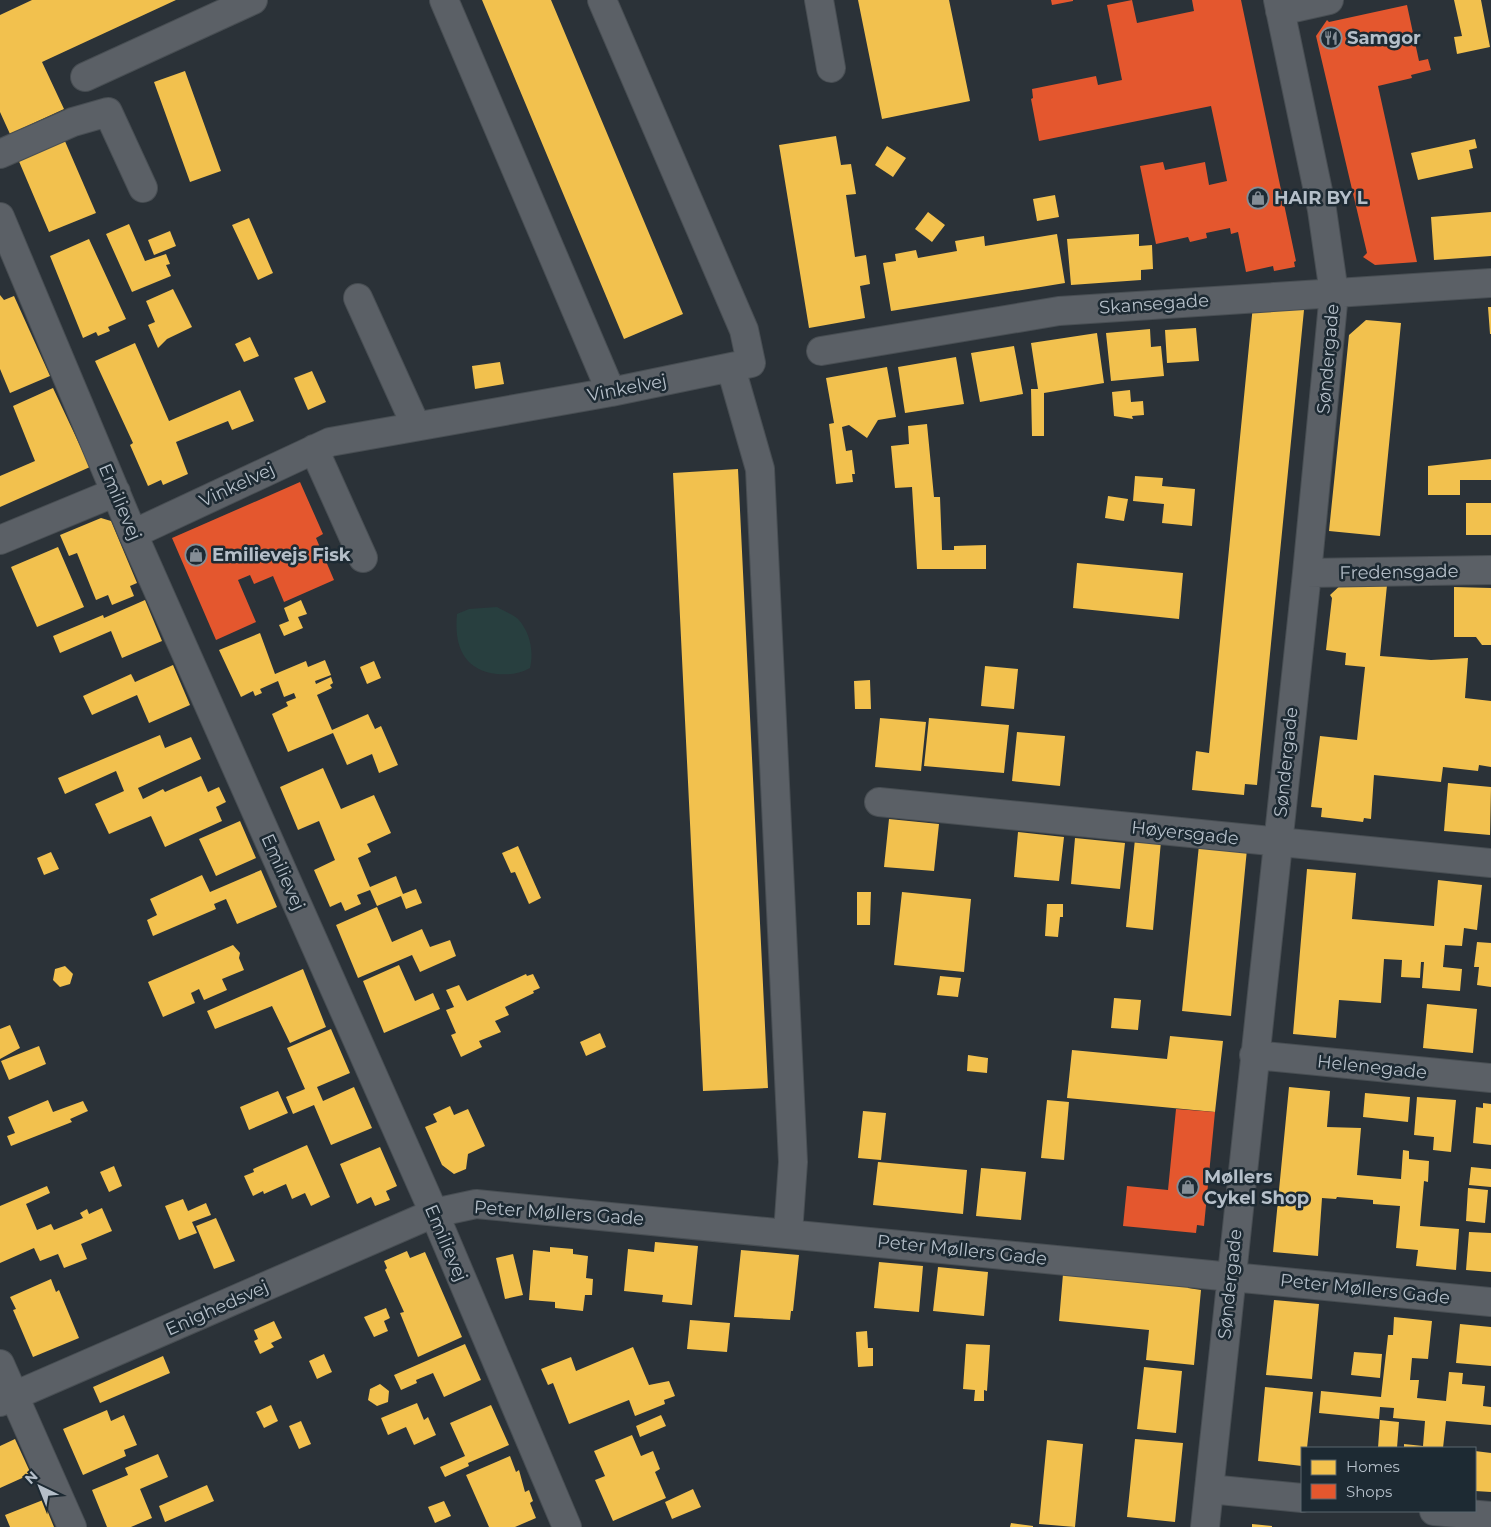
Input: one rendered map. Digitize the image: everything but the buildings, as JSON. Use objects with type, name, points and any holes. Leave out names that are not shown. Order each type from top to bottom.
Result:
[{"type":"street","points":[[85,77],[253,0]]},
{"type":"street","points":[[444,0],[611,392]]},
{"type":"street","name":"Vinkelvej","points":[[133,534],[330,442],[611,392],[751,364],[744,330],[602,0]]},
{"type":"street","points":[[819,0],[831,68]]},
{"type":"street","points":[[1279,5],[1329,0]]},
{"type":"street","name":"Søndergade","points":[[1205,1527],[1230,1276],[1307,573],[1334,293],[1322,210],[1279,5]]},
{"type":"street","points":[[0,154],[73,122],[108,112],[143,188]]},
{"type":"street","name":"Emilievej","points":[[0,217],[133,534],[434,1213],[567,1527]]},
{"type":"street","name":"Skansegade","points":[[821,351],[1059,311],[1491,283]]},
{"type":"street","points":[[358,298],[416,426]]},
{"type":"street","points":[[731,368],[760,469],[793,1162],[788,1233]]},
{"type":"street","points":[[314,449],[363,558]]},
{"type":"street","points":[[0,540],[116,492]]},
{"type":"street","name":"Fredensgade","points":[[1307,573],[1491,570]]},
{"type":"street","name":"Høyersgade","points":[[879,802],[1277,843],[1491,862]]},
{"type":"street","name":"Helenegade","points":[[1254,1055],[1491,1078]]},
{"type":"street","name":"Peter Møllers Gade","points":[[434,1213],[476,1204],[1491,1302]]},
{"type":"street","name":"Enighedsvej","points":[[7,1399],[434,1213]]},
{"type":"street","points":[[0,1364],[7,1399],[72,1527]]},
{"type":"street","points":[[1208,1489],[1301,1498]]},
{"type":"street","points":[[1445,1512],[1491,1516]]},
{"type":"green space","points":[[497,607],[516,617],[526,630],[532,655],[530,668],[526,670],[506,674],[485,672],[469,661],[459,646],[456,625],[457,614],[469,609]]},
{"type":"place","name":"Samgor","points":[[1331,38]]},
{"type":"place","name":"HAIR BY L","points":[[1258,198]]},
{"type":"place","name":"Emilievejs Fisk","points":[[196,555]]},
{"type":"place","name":"Møllers Cykel Shop","points":[[1188,1187]]}]
